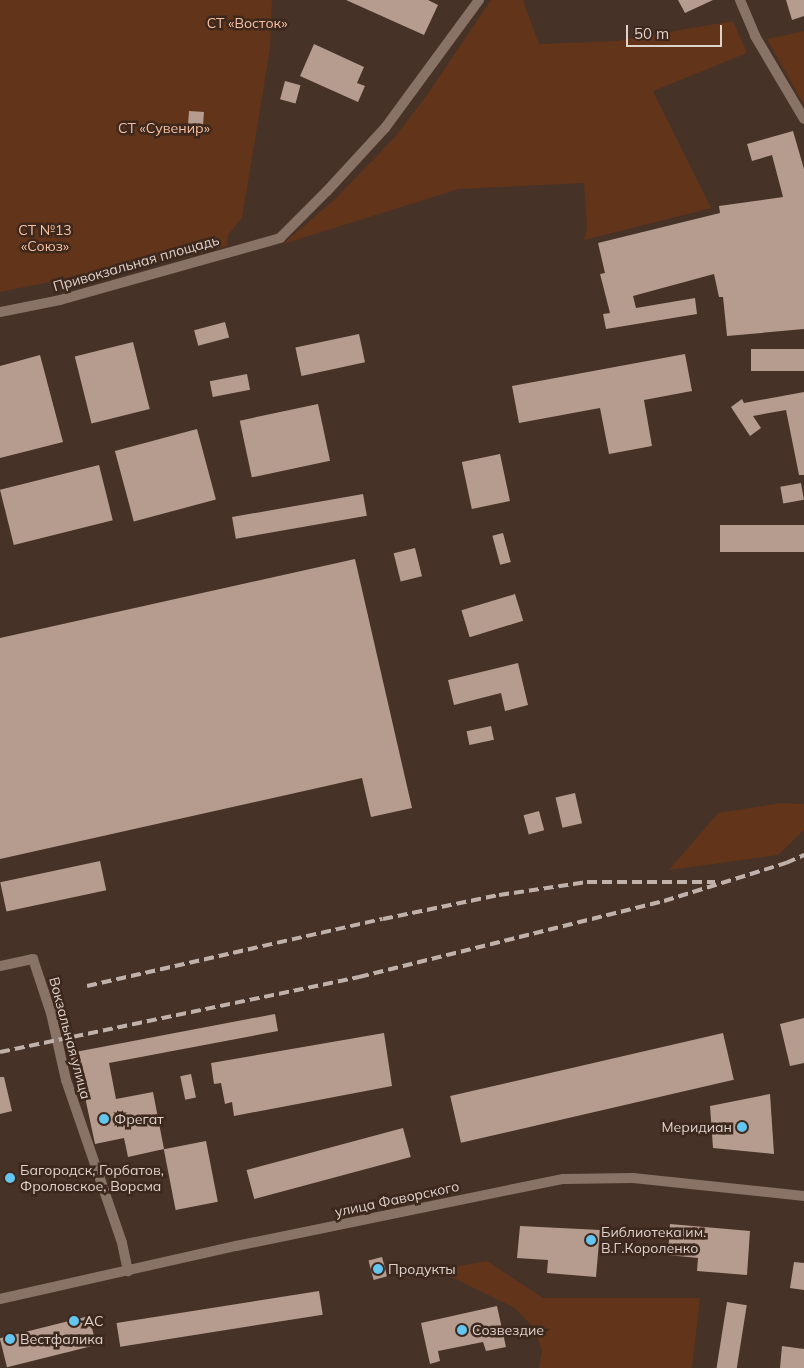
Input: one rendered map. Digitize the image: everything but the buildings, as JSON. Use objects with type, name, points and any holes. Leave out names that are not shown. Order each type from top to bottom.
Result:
[{"type":"street","name":"Привокзальная площадь","points":[[0,312],[60,300],[280,238],[327,191],[385,128],[479,0]]},
{"type":"street","points":[[740,0],[755,36],[804,119]]},
{"type":"street","name":"Вокзальная улица","points":[[0,966],[33,959],[51,1013],[66,1080],[122,1243],[128,1271]]},
{"type":"street","name":"улица Фаворского","points":[[0,1299],[563,1179],[633,1178],[804,1196]]},
{"type":"green space","name":"СТ «Сувенир»","points":[[0,0],[272,0],[270,49],[242,218],[228,235],[227,246],[0,292]]},
{"type":"green space","points":[[491,0],[523,0],[539,44],[617,41],[733,21],[747,53],[653,91],[711,208],[584,240],[587,228],[584,183],[459,189],[283,244],[334,200],[394,138],[427,95]]},
{"type":"green space","points":[[804,31],[804,105],[767,39]]},
{"type":"green space","points":[[781,803],[804,804],[804,830],[778,855],[669,870],[718,813]]},
{"type":"green space","points":[[487,1261],[543,1298],[700,1298],[692,1368],[539,1368],[542,1351],[535,1329],[515,1308],[437,1270]]},
{"type":"railway","points":[[0,1052],[359,977],[664,901],[786,863],[804,855]]},
{"type":"railway","points":[[87,986],[383,919],[499,895],[587,882],[715,882]]},
{"type":"place","name":"Фрегат","points":[[104,1119]]},
{"type":"place","name":"Меридиан","points":[[742,1127]]},
{"type":"place","name":"Багородск, Горбатов, Фроловское, Ворсма","points":[[10,1178]]},
{"type":"place","name":"Библиотека им. В.Г.Короленко","points":[[591,1240]]},
{"type":"place","name":"Продукты","points":[[378,1269]]},
{"type":"place","name":"АС","points":[[74,1321]]},
{"type":"place","name":"Созвездие","points":[[462,1330]]},
{"type":"place","name":"Вестфалика","points":[[10,1339]]},
{"type":"park label","name":"СТ «Восток»","points":[[247,23]]},
{"type":"park label","name":"СТ №13 «Союз»","points":[[45,238]]}]
